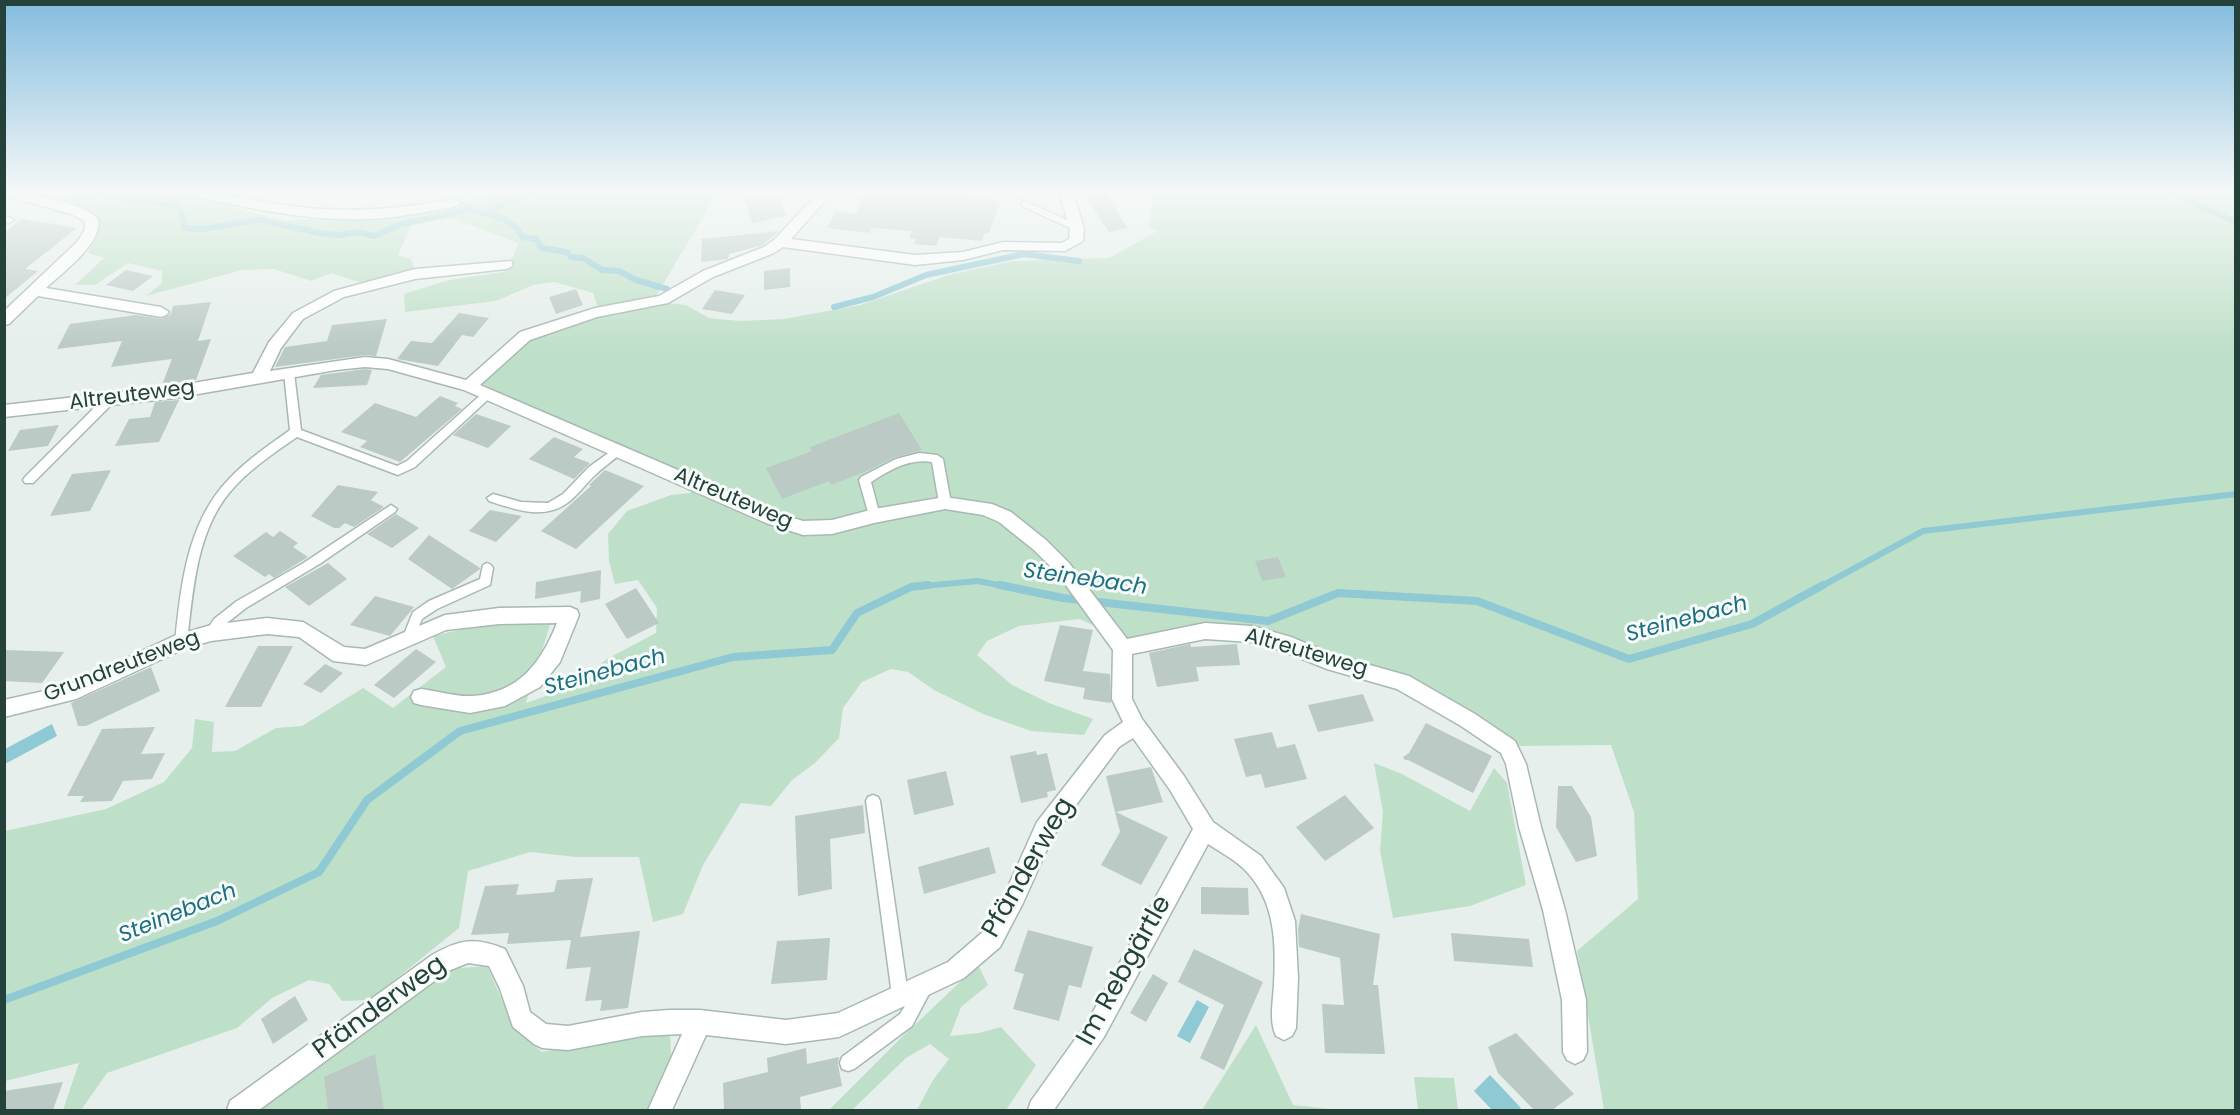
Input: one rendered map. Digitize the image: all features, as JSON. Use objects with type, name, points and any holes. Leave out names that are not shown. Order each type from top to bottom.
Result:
[{"type":"street","points":[[4,320],[83,245]]},
{"type":"street","points":[[469,386],[525,336],[596,313],[663,300],[708,274],[769,250],[776,245]]},
{"type":"street","points":[[803,245],[915,260],[963,256],[1003,246],[1065,247],[1069,245]]},
{"type":"street","points":[[259,378],[264,363],[287,327],[298,316],[339,294],[415,274],[506,264]]},
{"type":"street","points":[[35,291],[161,312]]},
{"type":"street","name":"Altreuteweg","points":[[4,411],[108,401],[365,362],[388,364],[469,386],[772,518],[803,528],[832,527],[874,516],[945,503],[986,509],[1005,517],[1040,545],[1063,568],[1123,648],[1185,633],[1224,631],[1252,634],[1284,643],[1328,661],[1402,682],[1468,720],[1508,747],[1516,765],[1530,827],[1554,910],[1574,1000],[1575,1052]]},
{"type":"street","name":"Grundreuteweg","points":[[4,709],[69,693],[181,642],[211,633],[267,626],[303,630],[340,655],[366,657],[409,636],[446,623],[499,616],[570,615],[553,656],[533,681],[498,700],[470,705],[421,697]]},
{"type":"street","points":[[1123,648],[1122,699],[1135,725],[1177,783],[1205,830],[1253,863],[1273,888],[1284,921],[1286,978],[1284,1028]]},
{"type":"street","name":"Pfänderweg","points":[[239,1110],[440,963],[460,951],[473,950],[497,957],[511,986],[521,1019],[542,1036],[568,1038],[642,1024],[700,1022],[786,1032],[839,1025],[956,970],[992,939],[1015,896],[1045,829],[1112,741],[1135,725]]},
{"type":"street","name":"Im Rebgärtle","points":[[1040,1110],[1096,1029],[1205,830]]},
{"type":"street","points":[[660,1110],[700,1022]]},
{"type":"lane","points":[[289,373],[296,432]]},
{"type":"lane","points":[[296,432],[398,471],[411,464],[489,394]]},
{"type":"lane","points":[[29,480],[108,401]]},
{"type":"lane","points":[[181,642],[186,604],[202,527],[225,490],[262,456],[296,432]]},
{"type":"lane","points":[[493,498],[527,508],[554,507],[568,497],[588,475],[618,450]]},
{"type":"lane","points":[[874,516],[865,480],[883,469],[909,459],[928,456],[937,459],[945,503]]},
{"type":"lane","points":[[211,633],[217,623],[306,567],[391,509]]},
{"type":"lane","points":[[409,636],[417,616],[434,605],[486,582],[487,568]]},
{"type":"lane","points":[[873,801],[900,995]]},
{"type":"lane","points":[[848,1063],[906,1020],[926,984]]},
{"type":"green space","points":[[92,245],[402,245],[398,255],[411,259],[415,270],[362,283],[331,273],[311,281],[274,269],[242,270],[146,296],[162,283],[162,271],[128,263],[95,285],[75,285],[104,258],[88,253]]},
{"type":"green space","points":[[517,245],[686,245],[656,296],[598,308],[593,293],[555,282],[533,285],[496,301],[405,312],[404,294],[449,280],[503,272],[512,259]]},
{"type":"green space","points":[[1132,245],[2235,245],[2235,1110],[1604,1110],[1577,951],[1638,899],[1634,812],[1611,745],[1520,746],[1485,719],[1419,684],[1283,635],[1192,625],[1128,642],[1080,619],[1019,626],[987,641],[977,655],[1012,685],[1049,703],[1093,719],[1084,735],[1031,731],[983,714],[934,690],[908,672],[891,669],[862,682],[843,708],[839,738],[815,763],[792,780],[771,806],[741,803],[703,865],[683,914],[653,922],[639,857],[577,857],[530,852],[468,871],[459,928],[370,1000],[342,1001],[329,984],[309,980],[272,998],[237,1028],[107,1073],[81,1110],[63,1110],[79,1063],[5,1081],[5,831],[106,809],[164,782],[192,748],[195,719],[214,722],[212,752],[235,751],[276,728],[302,726],[363,688],[393,708],[446,667],[433,636],[494,622],[551,621],[526,703],[571,687],[607,659],[656,633],[657,608],[638,580],[615,584],[609,561],[608,534],[627,511],[671,495],[690,493],[696,488],[481,383],[527,342],[600,315],[667,303],[686,305],[709,318],[740,321],[784,319],[860,305],[952,274],[1013,261],[1109,258]]},
{"type":"green space","points":[[1374,763],[1402,774],[1470,811],[1494,768],[1507,783],[1526,885],[1470,906],[1393,918],[1380,851],[1383,812]]},
{"type":"green space","points":[[978,965],[988,985],[961,1007],[950,1036],[979,1033],[1001,1027],[1036,1065],[1006,1110],[917,1110],[933,1080],[949,1059],[930,1044],[906,1058],[852,1110],[829,1110],[903,1036]]},
{"type":"green space","points":[[487,966],[514,1027],[542,1052],[652,1030],[670,1037],[672,1069],[650,1110],[260,1110],[447,969]]},
{"type":"green space","points":[[1256,1025],[1293,1105],[1340,1110],[1202,1110]]},
{"type":"green space","points":[[1414,1077],[1454,1078],[1458,1110],[1418,1110]]},
{"type":"water","points":[[52,724],[57,736],[5,764],[5,749]]},
{"type":"water","points":[[1197,1000],[1209,1007],[1190,1043],[1177,1036]]},
{"type":"water","points":[[1490,1075],[1521,1108],[1492,1110],[1474,1091]]},
{"type":"building","points":[[4,245],[55,245],[25,269],[38,271],[4,299]]},
{"type":"building","points":[[702,245],[763,245],[729,254],[728,259],[701,262]]},
{"type":"building","points":[[790,268],[790,287],[764,290],[764,271]]},
{"type":"building","points":[[126,270],[153,276],[133,291],[106,285]]},
{"type":"building","points":[[576,289],[583,305],[556,314],[549,297]]},
{"type":"building","points":[[715,290],[745,295],[732,314],[702,309]]},
{"type":"building","points":[[211,302],[198,341],[211,339],[196,380],[162,385],[172,359],[111,367],[122,341],[57,349],[70,324],[136,315],[162,319],[171,314],[173,306]]},
{"type":"building","points":[[459,313],[489,318],[473,337],[462,335],[438,366],[397,359],[411,341],[432,343]]},
{"type":"building","points":[[387,319],[376,356],[365,355],[275,367],[285,347],[327,341],[332,325]]},
{"type":"building","points":[[372,370],[367,385],[313,388],[321,375]]},
{"type":"building","points":[[440,396],[458,403],[455,406],[462,409],[400,462],[360,447],[367,441],[341,432],[375,403],[416,417]]},
{"type":"building","points":[[179,400],[159,442],[115,446],[129,419],[150,417],[155,402]]},
{"type":"building","points":[[899,413],[922,450],[895,457],[831,485],[829,481],[782,499],[766,468],[812,451],[810,447]]},
{"type":"building","points":[[476,414],[511,426],[488,448],[453,435]]},
{"type":"building","points":[[59,425],[48,446],[8,451],[20,430]]},
{"type":"building","points":[[554,437],[583,449],[574,457],[590,463],[574,479],[529,459]]},
{"type":"building","points":[[111,470],[90,511],[50,516],[72,474]]},
{"type":"building","points":[[605,470],[644,486],[576,549],[541,531],[591,486],[589,485]]},
{"type":"building","points":[[338,485],[378,492],[371,500],[384,507],[354,527],[345,523],[339,528],[334,528],[311,516]]},
{"type":"building","points":[[490,510],[522,516],[496,542],[469,531]]},
{"type":"building","points":[[396,514],[419,528],[392,548],[367,534]]},
{"type":"building","points":[[280,531],[298,543],[293,547],[308,557],[274,578],[269,574],[265,577],[233,556],[266,532],[273,537]]},
{"type":"building","points":[[429,535],[480,569],[452,589],[408,559]]},
{"type":"building","points":[[1278,557],[1286,577],[1262,581],[1255,561]]},
{"type":"building","points":[[328,563],[347,579],[309,606],[285,587]]},
{"type":"building","points":[[601,570],[600,599],[580,603],[581,591],[535,599],[536,582]]},
{"type":"building","points":[[636,588],[659,623],[627,639],[605,604]]},
{"type":"building","points":[[375,596],[414,607],[390,636],[350,625]]},
{"type":"building","points":[[1060,625],[1093,630],[1083,671],[1110,674],[1111,703],[1083,699],[1085,688],[1044,681]]},
{"type":"building","points":[[1190,644],[1191,647],[1237,644],[1240,665],[1196,667],[1199,681],[1157,687],[1149,653]]},
{"type":"building","points":[[258,646],[293,646],[261,707],[225,707]]},
{"type":"building","points":[[416,649],[436,662],[394,698],[374,685]]},
{"type":"building","points":[[4,650],[64,652],[42,683],[4,681]]},
{"type":"building","points":[[325,664],[343,673],[321,693],[303,684]]},
{"type":"building","points":[[151,667],[160,691],[86,726],[78,726],[71,703]]},
{"type":"building","points":[[1363,694],[1374,721],[1318,732],[1308,705]]},
{"type":"building","points":[[1426,723],[1492,756],[1473,793],[1405,760],[1403,757],[1409,753]]},
{"type":"building","points":[[155,727],[141,754],[165,753],[152,779],[123,781],[112,801],[80,802],[84,796],[67,796],[102,729]]},
{"type":"building","points":[[1272,732],[1277,748],[1295,744],[1307,779],[1265,788],[1261,774],[1246,777],[1234,739]]},
{"type":"building","points":[[1036,751],[1037,755],[1047,753],[1056,790],[1047,792],[1048,797],[1021,803],[1010,756]]},
{"type":"building","points":[[1151,767],[1163,802],[1116,812],[1168,837],[1141,885],[1101,865],[1120,832],[1106,776]]},
{"type":"building","points":[[946,771],[954,805],[914,815],[907,780]]},
{"type":"building","points":[[1558,786],[1572,786],[1591,817],[1597,856],[1576,862],[1556,827]]},
{"type":"building","points":[[1345,795],[1374,828],[1325,861],[1296,827]]},
{"type":"building","points":[[863,805],[865,833],[830,839],[832,889],[798,896],[795,816]]},
{"type":"building","points":[[989,847],[996,873],[924,894],[918,867]]},
{"type":"building","points":[[593,878],[580,937],[640,931],[628,1008],[600,1011],[602,1000],[585,1001],[591,967],[566,969],[571,940],[507,944],[509,933],[471,935],[485,886],[519,884],[516,895],[554,892],[557,880]]},
{"type":"building","points":[[1201,887],[1248,888],[1249,915],[1201,914]]},
{"type":"building","points":[[1301,914],[1380,934],[1373,985],[1378,985],[1385,1054],[1325,1053],[1322,1004],[1344,1005],[1340,958],[1299,947],[1298,929]]},
{"type":"building","points":[[1028,930],[1093,947],[1081,988],[1069,985],[1059,1021],[1013,1009],[1024,974],[1014,971]]},
{"type":"building","points":[[1451,933],[1529,939],[1533,967],[1454,961]]},
{"type":"building","points":[[830,938],[827,980],[771,984],[777,941]]},
{"type":"building","points":[[1194,949],[1263,982],[1224,1070],[1200,1058],[1224,1005],[1178,982]]},
{"type":"building","points":[[1153,974],[1168,983],[1146,1022],[1130,1013]]},
{"type":"building","points":[[295,996],[308,1020],[273,1044],[261,1019]]},
{"type":"building","points":[[1516,1033],[1574,1094],[1552,1110],[1534,1110],[1498,1073],[1488,1047]]},
{"type":"building","points":[[806,1048],[807,1064],[839,1057],[842,1086],[800,1097],[801,1110],[724,1110],[723,1083],[768,1072],[767,1058]]},
{"type":"building","points":[[375,1054],[384,1110],[328,1110],[324,1077]]},
{"type":"building","points":[[63,1082],[53,1110],[4,1110],[4,1091]]},
{"type":"waterway","points":[[540,245],[542,248],[567,252],[571,257],[583,258],[602,270],[619,271],[636,280],[667,289]]},
{"type":"waterway","points":[[834,307],[873,297],[926,275],[1024,254],[1079,261]]},
{"type":"waterway","name":"Steinebach","points":[[1820,587],[1923,531],[2236,494]]},
{"type":"waterway","name":"Steinebach","points":[[912,587],[978,581],[1008,587]]},
{"type":"waterway","name":"Steinebach","points":[[4,1000],[217,921],[319,872],[367,800],[460,731],[733,657],[832,650],[857,613],[911,587],[928,585]]},
{"type":"waterway","name":"Steinebach","points":[[1000,585],[1063,598],[1268,621],[1338,593],[1477,601],[1629,659],[1752,624],[1823,585]]}]
